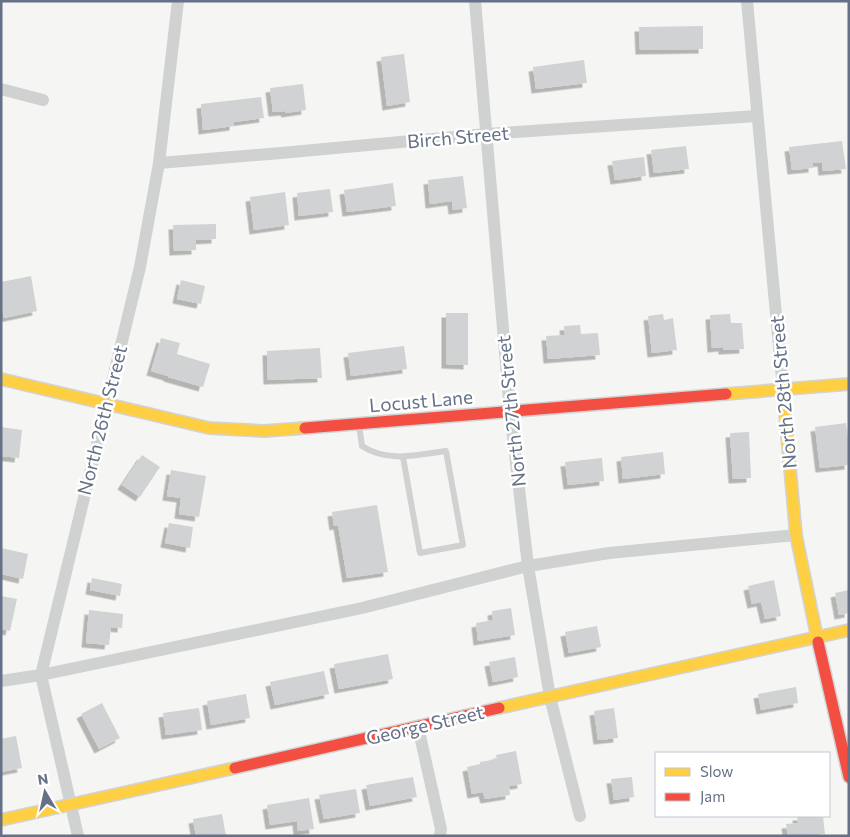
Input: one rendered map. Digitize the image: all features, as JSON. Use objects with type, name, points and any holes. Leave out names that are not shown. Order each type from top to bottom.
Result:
[{"type":"street","name":"North 26th Street","points":[[78,836],[41,675],[140,267],[159,163],[178,1]]},
{"type":"street","name":"North 27th Street","points":[[475,1],[510,411],[528,566],[550,697],[580,816]]},
{"type":"street","name":"North 28th Street","points":[[747,1],[796,535],[849,777]]},
{"type":"street","points":[[1,89],[43,100]]},
{"type":"street","name":"Birch Street","points":[[159,163],[487,134],[757,116]]},
{"type":"street","name":"Locust Lane","points":[[1,378],[209,428],[264,431],[849,384]]},
{"type":"street","points":[[1,681],[41,675],[362,608],[528,566],[609,553],[796,535]]},
{"type":"street","name":"George Street","points":[[1,820],[849,630]]},
{"type":"street","points":[[418,727],[441,829],[440,836]]},
{"type":"lane","points":[[359,423],[362,446],[372,453],[403,457],[446,451],[463,545],[420,553],[403,457]]},
{"type":"building","points":[[703,26],[703,49],[640,50],[639,27]]},
{"type":"building","points":[[404,54],[410,102],[387,106],[381,57]]},
{"type":"building","points":[[584,60],[587,83],[536,89],[533,67]]},
{"type":"building","points":[[303,84],[306,110],[286,113],[285,111],[273,112],[270,88]]},
{"type":"building","points":[[261,97],[264,118],[234,122],[234,126],[203,130],[201,104]]},
{"type":"building","points":[[842,141],[846,169],[823,171],[822,162],[813,163],[813,168],[792,170],[789,147]]},
{"type":"building","points":[[686,146],[689,169],[654,173],[651,150]]},
{"type":"building","points":[[644,157],[646,176],[615,180],[612,161]]},
{"type":"building","points":[[463,176],[467,208],[453,210],[452,201],[430,204],[428,180]]},
{"type":"building","points":[[393,183],[396,206],[347,212],[344,190]]},
{"type":"building","points":[[330,189],[333,212],[299,216],[297,193]]},
{"type":"building","points":[[285,192],[289,225],[254,230],[250,197]]},
{"type":"building","points":[[216,224],[216,239],[196,240],[196,250],[174,251],[173,225]]},
{"type":"building","points":[[31,276],[37,311],[4,318],[1,303],[1,282]]},
{"type":"building","points":[[181,280],[205,286],[201,304],[177,299]]},
{"type":"building","points":[[446,313],[468,313],[468,365],[446,364]]},
{"type":"building","points":[[663,314],[664,320],[673,318],[677,350],[652,353],[648,316]]},
{"type":"building","points":[[730,314],[731,323],[742,323],[744,349],[723,350],[723,347],[712,348],[710,315]]},
{"type":"building","points":[[580,325],[581,334],[598,333],[600,355],[548,359],[546,336],[565,335],[564,326]]},
{"type":"building","points":[[161,338],[180,343],[177,354],[210,364],[203,387],[151,371]]},
{"type":"building","points":[[404,346],[407,369],[351,376],[348,353]]},
{"type":"building","points":[[320,348],[322,378],[268,380],[267,351]]},
{"type":"building","points":[[846,423],[849,465],[820,468],[815,427]]},
{"type":"building","points":[[1,427],[22,430],[19,458],[1,456]]},
{"type":"building","points":[[749,432],[751,478],[733,479],[730,433]]},
{"type":"building","points":[[663,452],[665,474],[623,479],[621,457]]},
{"type":"building","points":[[142,455],[160,467],[140,497],[122,485]]},
{"type":"building","points":[[602,458],[604,481],[568,485],[565,462]]},
{"type":"building","points":[[171,470],[206,476],[199,517],[179,514],[181,498],[167,496]]},
{"type":"building","points":[[377,505],[388,572],[347,578],[338,525],[334,526],[332,512]]},
{"type":"building","points":[[169,523],[193,527],[190,548],[165,543]]},
{"type":"building","points":[[1,548],[28,554],[23,579],[1,574]]},
{"type":"building","points":[[92,578],[122,584],[120,596],[90,590]]},
{"type":"building","points":[[774,580],[781,616],[765,619],[761,602],[752,604],[748,586]]},
{"type":"building","points":[[849,590],[849,613],[839,615],[835,593]]},
{"type":"building","points":[[1,596],[17,599],[10,631],[1,629]]},
{"type":"building","points":[[511,608],[515,635],[478,641],[476,623],[493,620],[492,611]]},
{"type":"building","points":[[89,610],[123,614],[122,628],[111,627],[109,645],[86,643]]},
{"type":"building","points":[[597,626],[601,647],[569,653],[565,632]]},
{"type":"building","points":[[388,654],[393,679],[339,689],[334,664]]},
{"type":"building","points":[[515,657],[518,677],[493,682],[489,662]]},
{"type":"building","points":[[324,671],[329,694],[275,705],[270,682]]},
{"type":"building","points":[[796,687],[798,703],[761,710],[758,694]]},
{"type":"building","points":[[246,694],[250,718],[211,725],[207,701]]},
{"type":"building","points":[[102,703],[120,738],[99,749],[81,714]]},
{"type":"building","points":[[199,708],[202,730],[166,735],[163,713]]},
{"type":"building","points":[[614,708],[618,738],[598,740],[594,711]]},
{"type":"building","points":[[16,736],[22,768],[1,772],[1,739]]},
{"type":"building","points":[[516,751],[522,784],[509,786],[510,795],[485,799],[483,792],[472,794],[467,767],[497,759],[496,755]]},
{"type":"building","points":[[413,777],[417,797],[370,806],[366,785]]},
{"type":"building","points":[[632,777],[634,797],[614,800],[611,779]]},
{"type":"building","points":[[356,789],[360,813],[324,819],[319,795]]},
{"type":"building","points":[[309,798],[314,829],[298,831],[297,821],[270,825],[267,805]]},
{"type":"building","points":[[222,814],[226,836],[196,836],[193,819]]},
{"type":"building","points":[[797,817],[823,817],[825,834],[788,836],[786,824],[798,823]]},
{"type":"traffic: slow","points":[[1,379],[209,428],[264,431],[305,428]]},
{"type":"traffic: slow","points":[[726,394],[849,384]]},
{"type":"traffic: slow","points":[[783,390],[796,535],[818,642]]},
{"type":"traffic: slow","points":[[499,708],[849,630]]},
{"type":"traffic: slow","points":[[1,820],[235,768]]},
{"type":"traffic: jam","points":[[305,428],[726,394]]},
{"type":"traffic: jam","points":[[818,642],[849,777]]},
{"type":"traffic: jam","points":[[235,768],[499,708]]}]
